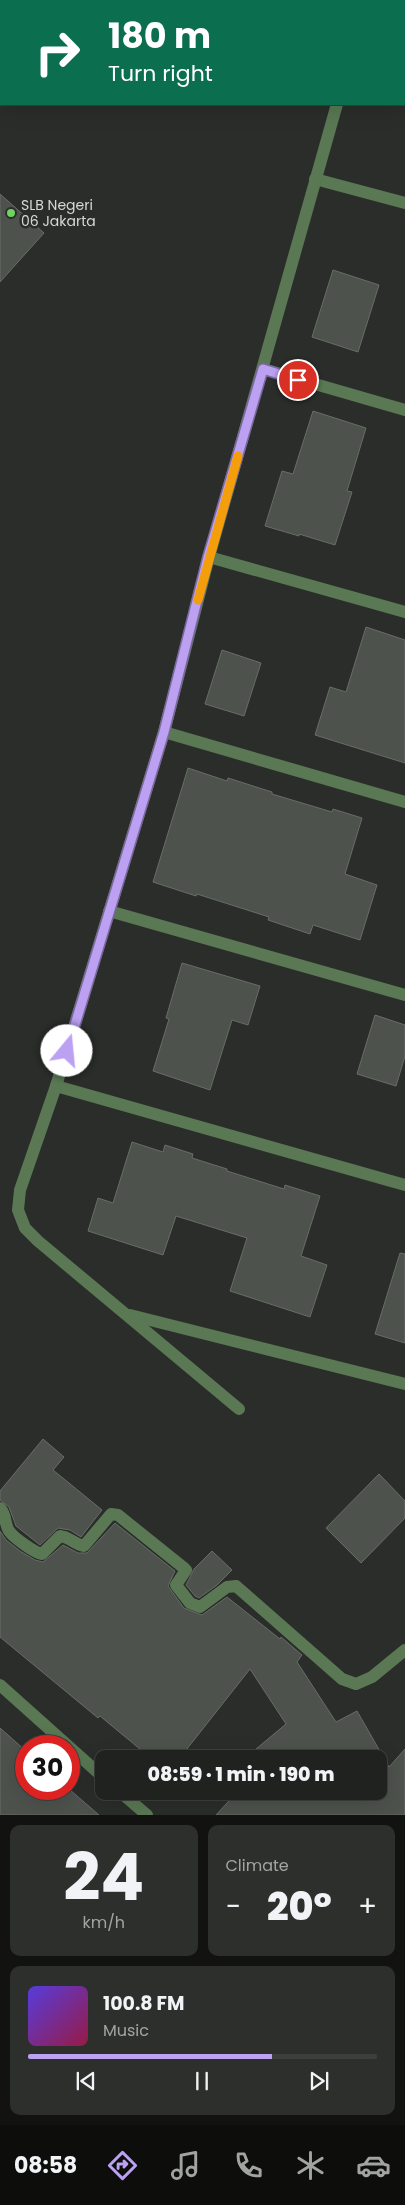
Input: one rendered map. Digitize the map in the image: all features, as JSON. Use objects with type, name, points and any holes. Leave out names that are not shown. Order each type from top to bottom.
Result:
[{"type":"street","points":[[239,1409],[128,1314],[38,1241],[25,1228],[18,1210],[20,1190],[56,1086],[164,732],[208,557],[337,105]]},
{"type":"street","points":[[315,179],[405,203]]},
{"type":"street","points":[[263,369],[405,410]]},
{"type":"street","points":[[208,557],[405,612]]},
{"type":"street","points":[[164,732],[405,802]]},
{"type":"street","points":[[109,910],[405,995]]},
{"type":"street","points":[[56,1086],[405,1185]]},
{"type":"street","points":[[128,1314],[405,1384]]},
{"type":"street","points":[[0,1508],[5,1513],[9,1531],[36,1554],[42,1554],[60,1536],[69,1537],[79,1546],[84,1546],[111,1514],[118,1515],[186,1570],[176,1585],[190,1603],[200,1607],[227,1587],[236,1586],[342,1679],[356,1684],[372,1677],[405,1650]]},
{"type":"street","points":[[0,1685],[95,1770]]},
{"type":"street","points":[[130,1800],[147,1815]]},
{"type":"building","name":"SLB Negeri 06 Jakarta","points":[[0,194],[44,233],[0,282]]},
{"type":"building","points":[[333,270],[379,285],[358,352],[312,337]]},
{"type":"building","points":[[313,411],[366,428],[347,491],[352,492],[335,545],[265,526],[282,471],[293,474]]},
{"type":"building","points":[[366,627],[405,640],[405,763],[315,735],[330,687],[346,692]]},
{"type":"building","points":[[222,650],[261,663],[244,716],[205,704]]},
{"type":"building","points":[[188,768],[227,781],[228,778],[272,792],[272,794],[332,812],[333,809],[362,818],[345,874],[377,885],[360,940],[313,925],[310,934],[268,920],[269,917],[153,882]]},
{"type":"building","points":[[182,963],[260,986],[248,1025],[232,1020],[210,1090],[153,1071],[169,1019],[166,1018]]},
{"type":"building","points":[[375,1015],[405,1025],[405,1056],[396,1086],[357,1074]]},
{"type":"building","points":[[132,1142],[163,1152],[165,1145],[193,1154],[192,1158],[227,1169],[227,1171],[284,1189],[285,1185],[320,1196],[301,1256],[327,1265],[310,1317],[230,1291],[247,1238],[176,1216],[163,1255],[88,1231],[98,1198],[113,1203]]},
{"type":"building","points":[[400,1253],[405,1254],[405,1343],[375,1334]]},
{"type":"building","points":[[43,1439],[64,1457],[53,1470],[102,1510],[81,1537],[70,1530],[58,1528],[40,1545],[16,1526],[9,1507],[0,1500],[0,1491]]},
{"type":"building","points":[[379,1474],[405,1501],[405,1518],[361,1563],[326,1528]]},
{"type":"building","points":[[115,1523],[175,1571],[168,1586],[184,1608],[202,1615],[227,1597],[302,1655],[297,1662],[336,1722],[357,1711],[379,1750],[257,1750],[286,1724],[250,1669],[186,1750],[141,1750],[100,1716],[98,1718],[0,1637],[0,1531],[6,1540],[35,1560],[43,1562],[63,1545],[78,1553],[87,1553]]},
{"type":"building","points":[[212,1551],[232,1570],[217,1585],[199,1598],[186,1585],[194,1569]]},
{"type":"building","points":[[0,1728],[15,1741],[15,1800],[80,1799],[99,1815],[0,1815]]},
{"type":"building","points":[[405,1749],[405,1815],[216,1815],[230,1800],[387,1800],[387,1764],[389,1767]]},
{"type":"slow traffic","points":[[198,600],[208,557],[238,456]]},
{"type":"place","name":"SLB Negeri 06 Jakarta","points":[[11,213]]},
{"type":"route","points":[[67,1051],[164,732],[208,557],[263,369],[298,380]]}]
